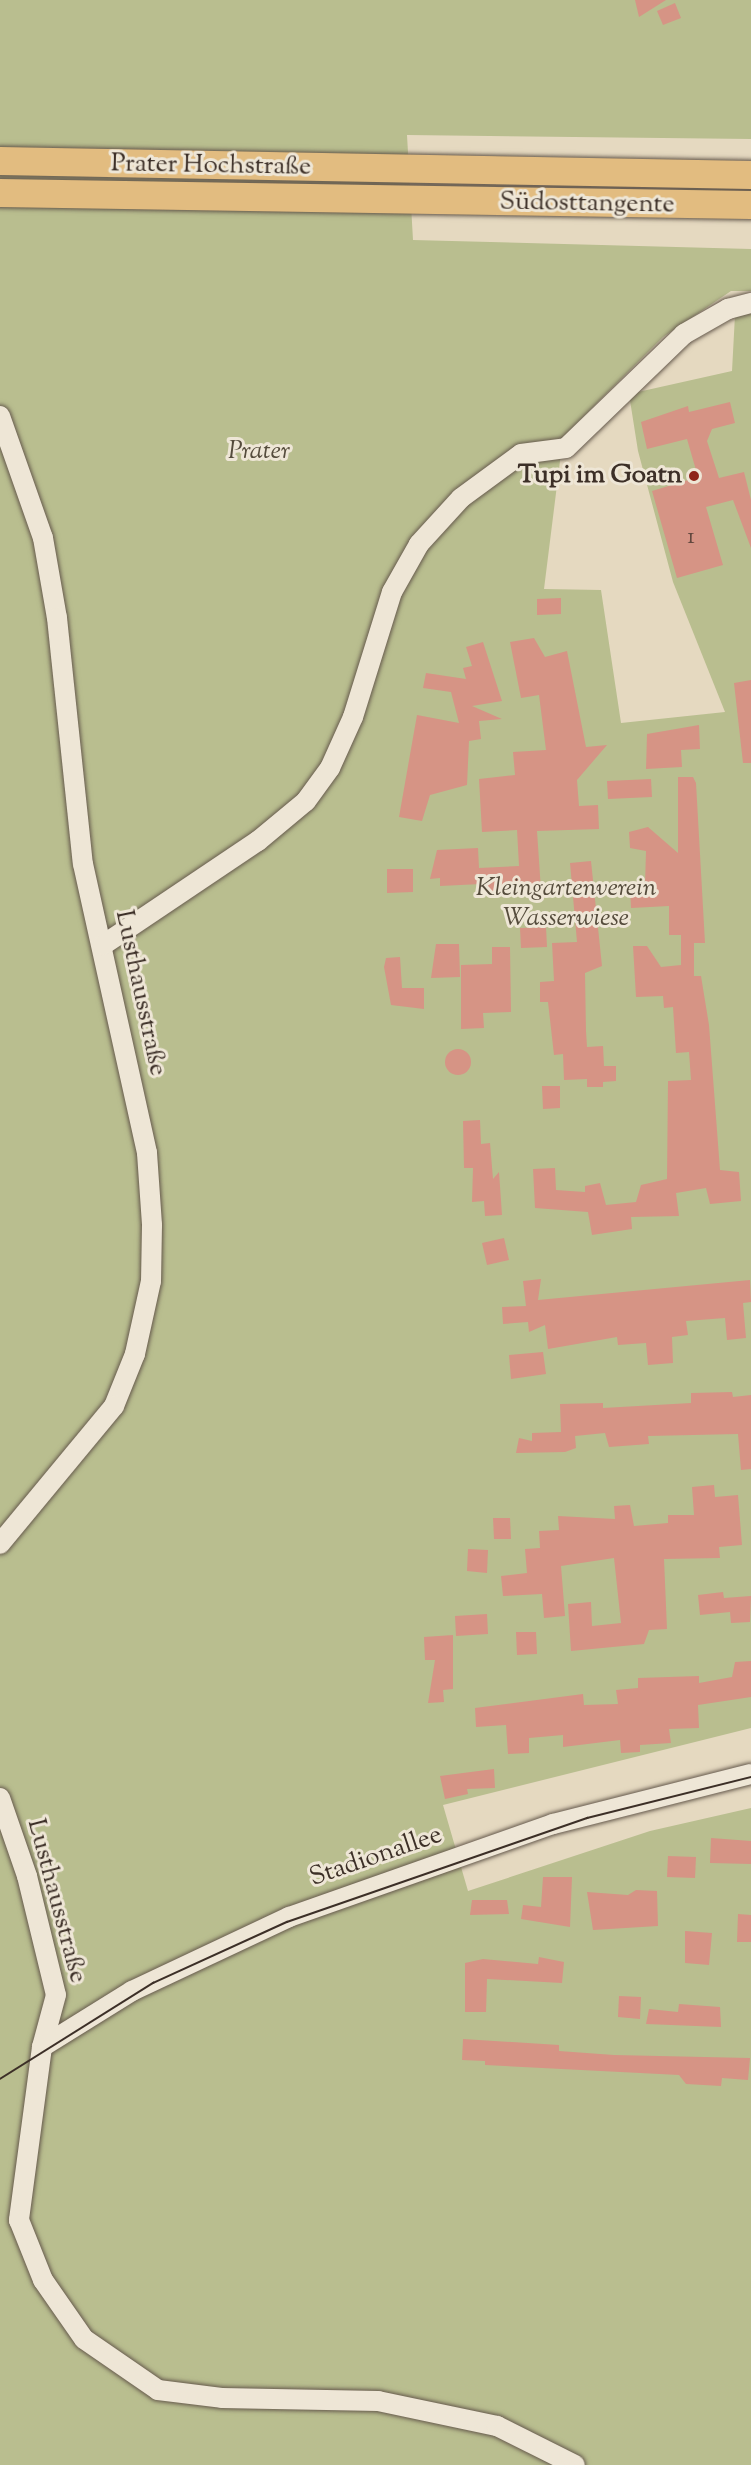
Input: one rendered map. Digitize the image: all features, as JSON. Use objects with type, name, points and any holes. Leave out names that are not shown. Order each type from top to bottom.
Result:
[{"type":"highway","name":"Prater Hochstraße","points":[[0,161],[423,171]]},
{"type":"highway","name":"Südosttangente","points":[[423,171],[751,175]]},
{"type":"highway","name":"Prater Hochstraße","points":[[0,193],[422,203]]},
{"type":"highway","name":"Südosttangente","points":[[422,203],[751,206]]},
{"type":"street","points":[[103,945],[258,841],[306,801],[330,768],[353,717],[392,592],[419,544],[490,472],[521,454],[566,448],[638,375],[696,326],[751,303]]},
{"type":"street","name":"Lusthausstraße","points":[[0,416],[43,538],[57,618],[71,785],[147,1153],[151,1281],[135,1354],[114,1406],[0,1544]]},
{"type":"street","name":"Stadionallee","points":[[42,2047],[132,1991],[289,1917],[553,1824],[751,1774]]},
{"type":"street","name":"Lusthausstraße","points":[[0,1798],[27,1876],[56,1995],[42,2047],[17,2203],[27,2245],[60,2310],[84,2339],[158,2390],[222,2398],[378,2401],[496,2426],[575,2465]]},
{"type":"green space","name":"Prater","points":[[0,0],[751,0],[751,139],[407,135],[413,240],[751,249],[751,291],[731,291],[663,337],[563,437],[544,589],[601,590],[621,723],[725,712],[673,582],[638,451],[629,394],[732,371],[735,315],[751,312],[751,1728],[443,1805],[468,1891],[650,1831],[751,1808],[751,2465],[0,2465]]},
{"type":"building","points":[[635,0],[666,0],[639,17]]},
{"type":"building","points":[[675,3],[681,18],[663,25],[657,11]]},
{"type":"building","points":[[730,402],[735,423],[712,429],[707,441],[719,478],[744,472],[751,500],[751,548],[733,500],[706,507],[723,565],[677,578],[652,491],[698,477],[687,439],[647,449],[641,422],[688,406],[689,412]]},
{"type":"building","points":[[561,598],[561,614],[537,615],[537,599]]},
{"type":"building","points":[[534,638],[545,657],[567,651],[586,747],[607,745],[577,780],[579,806],[598,805],[599,829],[537,831],[541,890],[482,892],[481,884],[440,886],[440,878],[430,879],[437,850],[478,848],[479,868],[519,866],[517,830],[482,832],[479,779],[515,775],[513,752],[546,750],[539,695],[521,698],[510,642]]},
{"type":"building","points":[[483,642],[502,701],[472,706],[502,719],[479,721],[481,739],[469,741],[467,785],[430,795],[422,821],[399,817],[417,715],[459,723],[451,692],[423,688],[426,673],[466,679],[463,668],[472,666],[466,647]]},
{"type":"building","points":[[751,680],[751,763],[743,763],[734,683]]},
{"type":"building","points":[[699,725],[700,749],[681,750],[682,767],[646,769],[647,734]]},
{"type":"building","points":[[678,777],[693,777],[696,783],[705,943],[694,943],[694,976],[701,976],[709,1025],[720,1170],[739,1172],[741,1201],[710,1204],[706,1188],[676,1193],[679,1216],[631,1217],[632,1229],[592,1235],[588,1212],[535,1208],[533,1169],[555,1168],[556,1190],[585,1192],[585,1186],[600,1183],[606,1205],[636,1202],[641,1185],[667,1179],[668,1081],[691,1080],[689,1052],[676,1053],[673,1007],[664,1008],[663,996],[636,997],[633,946],[647,946],[661,967],[681,965],[681,935],[669,935],[669,906],[631,908],[630,886],[645,885],[646,851],[630,848],[629,832],[648,827],[678,853]]},
{"type":"building","points":[[651,779],[652,797],[608,799],[607,781]]},
{"type":"building","points":[[591,861],[602,966],[585,973],[587,1047],[603,1046],[604,1066],[616,1066],[616,1081],[603,1082],[603,1087],[587,1087],[587,1079],[564,1080],[563,1054],[554,1055],[548,1002],[540,1002],[540,982],[554,981],[552,943],[577,942],[570,863]]},
{"type":"building","points":[[387,869],[413,869],[413,892],[387,893]]},
{"type":"building","points":[[546,927],[547,947],[521,948],[520,928]]},
{"type":"building","points":[[436,944],[459,944],[460,977],[431,978]]},
{"type":"building","points":[[492,947],[510,947],[511,1012],[483,1013],[484,1028],[461,1029],[461,965],[492,964]]},
{"type":"building","points":[[400,957],[402,988],[424,988],[424,1009],[391,1005],[384,967],[386,958]]},
{"type":"building","points":[[458,1049],[467,1053],[471,1062],[467,1071],[458,1075],[449,1071],[445,1062],[449,1053]]},
{"type":"building","points":[[542,1086],[560,1086],[560,1108],[543,1109]]},
{"type":"building","points":[[480,1120],[481,1144],[490,1143],[493,1179],[499,1172],[502,1215],[485,1216],[484,1201],[472,1202],[473,1168],[464,1168],[463,1121]]},
{"type":"building","points":[[504,1238],[509,1260],[487,1265],[482,1243]]},
{"type":"building","points":[[541,1279],[538,1300],[750,1280],[751,1302],[743,1303],[746,1338],[727,1340],[725,1318],[686,1321],[688,1335],[672,1337],[673,1363],[648,1365],[646,1343],[618,1345],[617,1337],[548,1349],[545,1325],[529,1332],[528,1322],[503,1324],[502,1307],[526,1306],[523,1281]]},
{"type":"building","points":[[543,1352],[546,1374],[511,1379],[509,1355]]},
{"type":"building","points":[[732,1392],[733,1397],[751,1395],[751,1469],[741,1470],[738,1434],[648,1436],[649,1444],[609,1447],[605,1433],[575,1436],[576,1448],[565,1452],[516,1453],[519,1438],[532,1441],[532,1433],[561,1432],[560,1404],[603,1403],[603,1408],[691,1403],[691,1393]]},
{"type":"building","points":[[714,1485],[715,1497],[738,1495],[742,1545],[719,1547],[720,1558],[664,1559],[667,1629],[649,1630],[644,1644],[571,1651],[568,1604],[591,1602],[592,1626],[621,1623],[614,1558],[561,1566],[565,1616],[544,1618],[542,1594],[503,1596],[501,1576],[527,1573],[525,1549],[540,1548],[539,1531],[559,1530],[558,1516],[615,1519],[614,1506],[630,1505],[634,1526],[668,1523],[668,1515],[694,1515],[692,1487]]},
{"type":"building","points":[[493,1518],[510,1518],[511,1539],[494,1539]]},
{"type":"building","points":[[468,1549],[488,1550],[487,1573],[467,1571]]},
{"type":"building","points":[[723,1592],[724,1598],[751,1596],[750,1622],[731,1623],[730,1612],[700,1615],[698,1595]]},
{"type":"building","points":[[487,1614],[488,1634],[456,1636],[455,1616]]},
{"type":"building","points":[[516,1632],[536,1632],[537,1654],[517,1655]]},
{"type":"building","points":[[453,1635],[453,1689],[443,1690],[444,1702],[428,1703],[435,1660],[425,1660],[424,1637]]},
{"type":"building","points":[[751,1661],[751,1697],[698,1705],[699,1728],[669,1729],[671,1743],[640,1745],[640,1752],[621,1753],[620,1740],[563,1747],[563,1735],[529,1738],[529,1753],[508,1754],[506,1725],[476,1727],[475,1708],[583,1694],[584,1705],[618,1704],[616,1690],[638,1688],[638,1678],[699,1676],[699,1683],[732,1677],[735,1662]]},
{"type":"building","points":[[494,1769],[495,1788],[467,1789],[468,1794],[445,1799],[440,1776]]},
{"type":"building","points":[[711,1838],[751,1841],[751,1864],[710,1863]]},
{"type":"building","points":[[668,1856],[696,1857],[695,1878],[667,1877]]},
{"type":"building","points":[[543,1877],[572,1877],[570,1927],[521,1919],[523,1905],[541,1907]]},
{"type":"building","points":[[636,1890],[657,1891],[658,1926],[593,1930],[587,1892],[628,1895]]},
{"type":"building","points":[[472,1900],[507,1900],[509,1914],[470,1915]]},
{"type":"building","points":[[738,1914],[751,1915],[751,1942],[737,1942]]},
{"type":"building","points":[[685,1931],[712,1933],[709,1965],[685,1963]]},
{"type":"building","points":[[539,1957],[564,1962],[562,1983],[487,1979],[486,2012],[465,2012],[465,1963],[483,1959],[538,1964]]},
{"type":"building","points":[[619,1996],[641,1997],[640,2019],[618,2017]]},
{"type":"building","points":[[679,2004],[720,2007],[721,2027],[646,2024],[649,2009],[678,2012]]},
{"type":"building","points":[[463,2039],[559,2045],[559,2051],[614,2055],[750,2058],[748,2080],[722,2078],[721,2086],[686,2084],[679,2075],[485,2065],[485,2061],[462,2060]]},
{"type":"tram line","points":[[0,2079],[153,1983],[287,1922],[587,1818],[751,1777]]},
{"type":"place","name":"Tupi im Goatn","points":[[694,476]]},
{"type":"park label","name":"Kleingartenverein Wasserwiese","points":[[566,904]]}]
